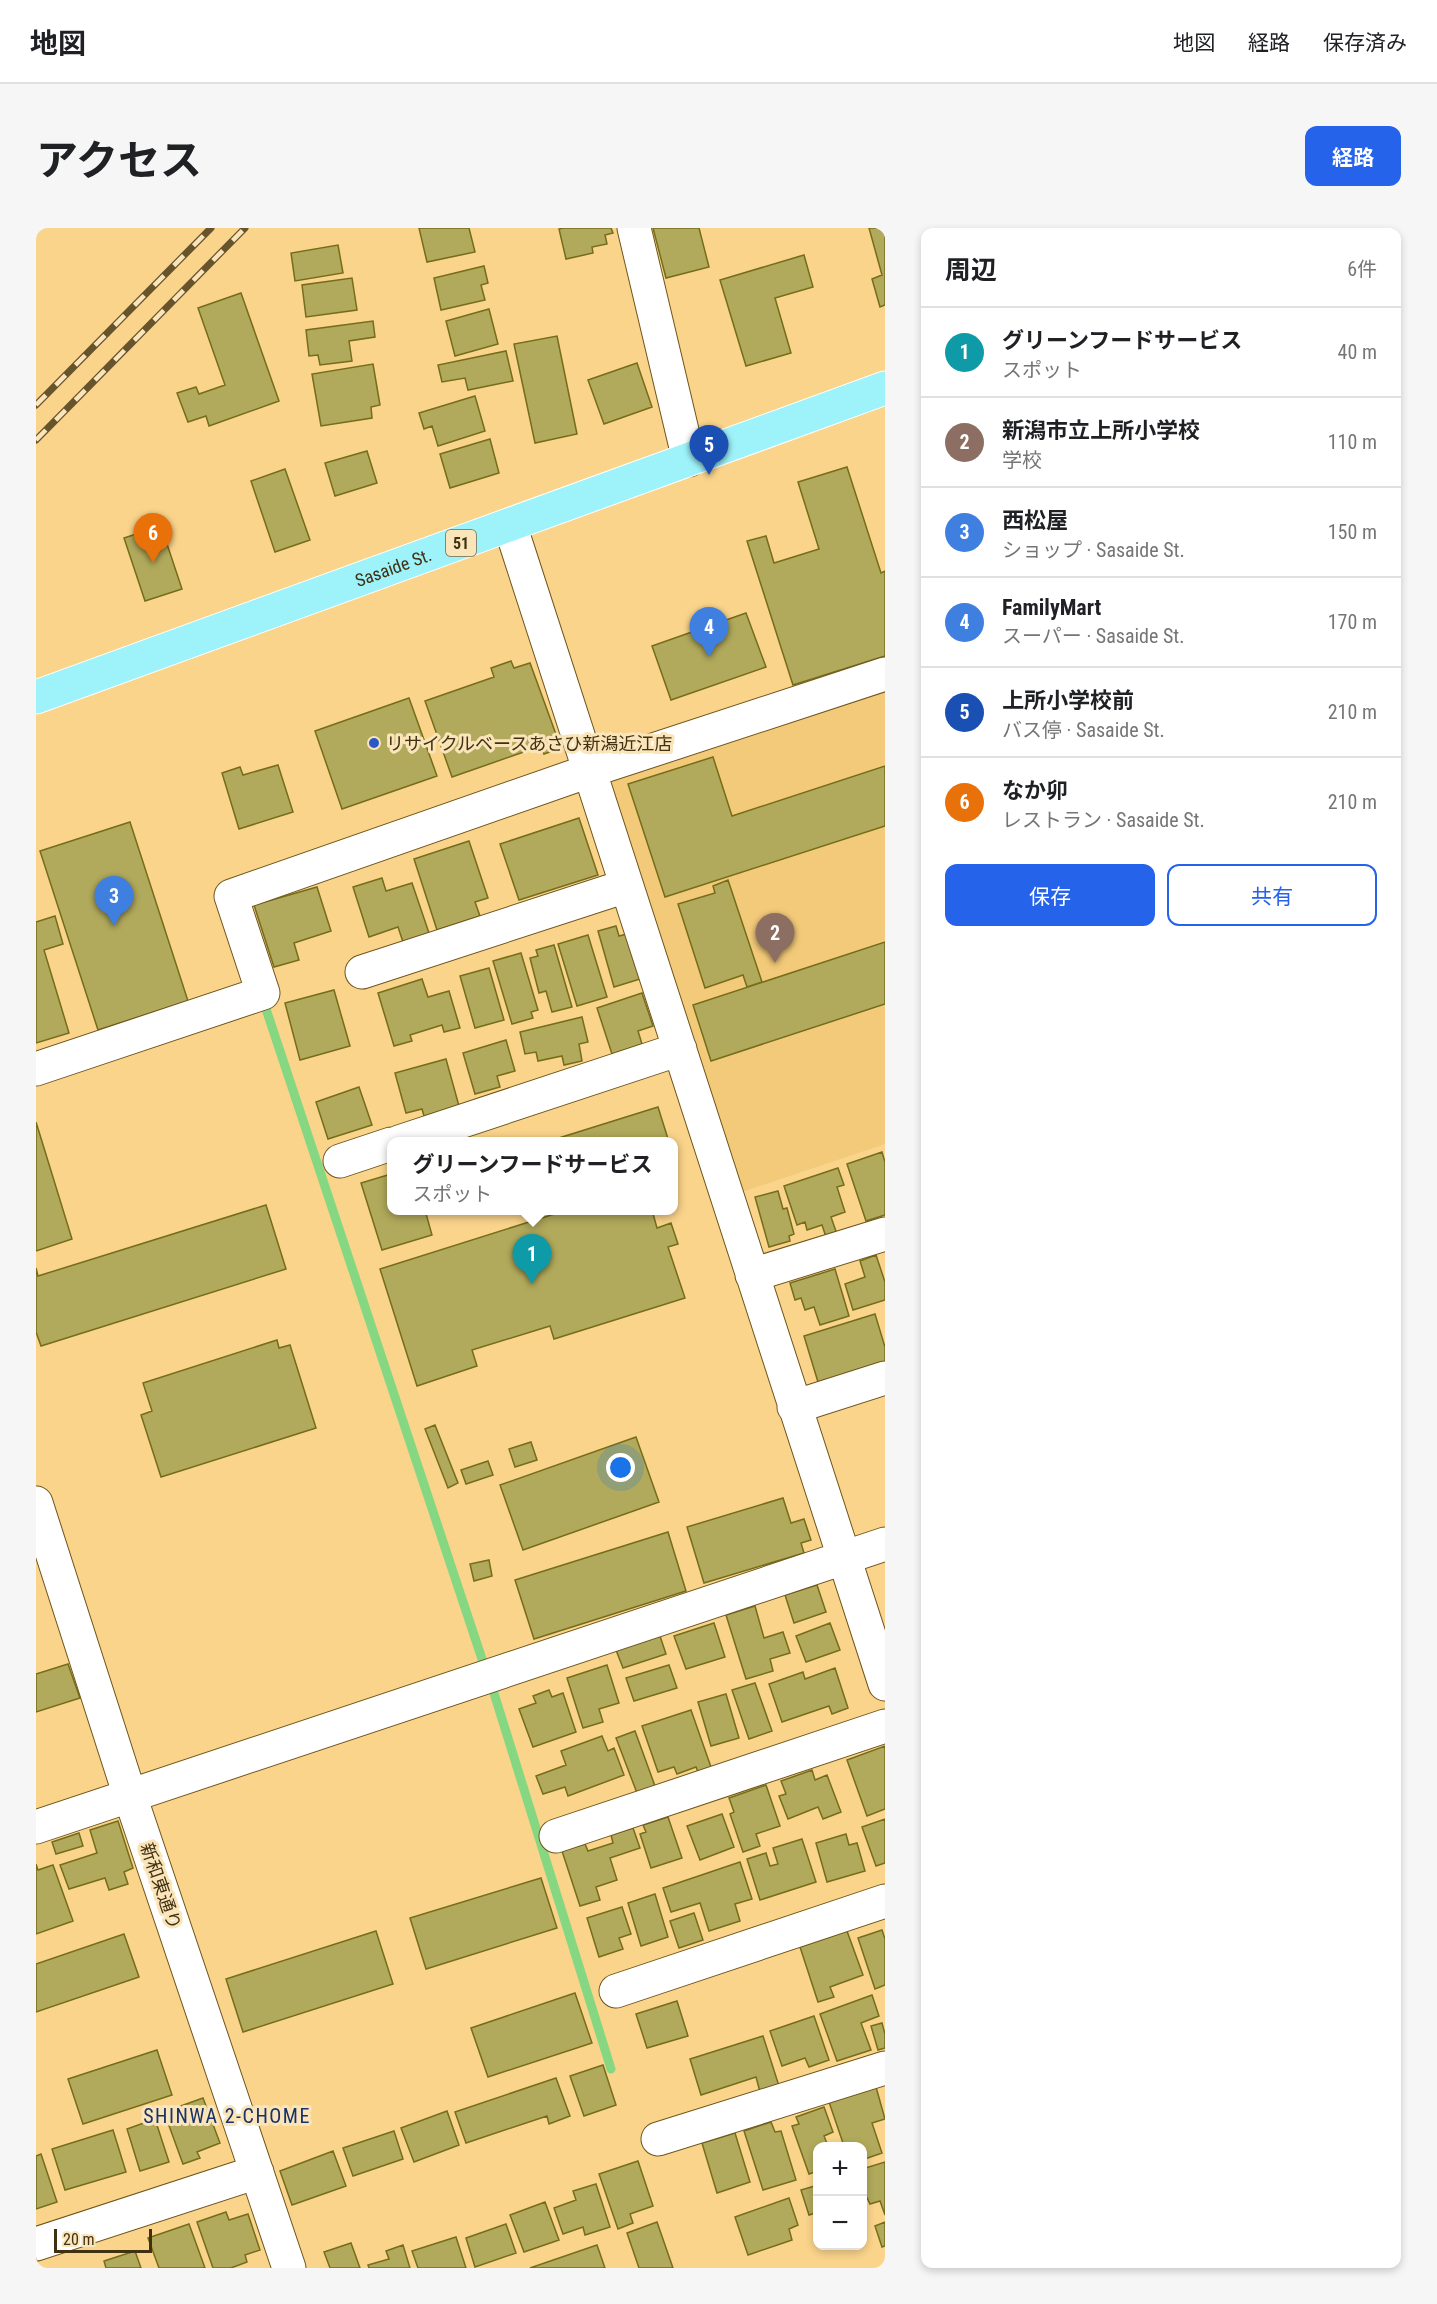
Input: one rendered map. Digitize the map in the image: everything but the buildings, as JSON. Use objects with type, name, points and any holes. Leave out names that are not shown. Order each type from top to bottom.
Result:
[{"type":"main road","name":"Sasaide St.","points":[[36,697],[885,388]]},
{"type":"street","points":[[634,228],[689,460]]},
{"type":"street","points":[[510,525],[885,1684]]},
{"type":"street","points":[[36,1069],[263,993],[231,896],[589,771],[885,674]]},
{"type":"street","points":[[362,972],[626,886]]},
{"type":"street","points":[[414,1137],[680,1049]]},
{"type":"street","points":[[340,1161],[387,1145]]},
{"type":"street","points":[[752,1275],[885,1233]]},
{"type":"street","points":[[794,1407],[885,1378]]},
{"type":"street","name":"新和東通り","points":[[36,1503],[130,1796],[289,2268]]},
{"type":"street","points":[[36,1827],[885,1544]]},
{"type":"street","points":[[556,1836],[885,1726]]},
{"type":"street","points":[[616,1991],[885,1901]]},
{"type":"street","points":[[658,2139],[885,2068]]},
{"type":"street","points":[[36,2244],[257,2172]]},
{"type":"shaded area","points":[[885,692],[885,1144],[739,1193],[606,783]]},
{"type":"waterway","points":[[265,1006],[484,1665]]},
{"type":"waterway","points":[[493,1690],[611,2069]]},
{"type":"railway","points":[[36,405],[211,228]]},
{"type":"railway","points":[[36,440],[245,228]]},
{"type":"place","name":"上所小学校前","points":[[709,475]]},
{"type":"place","name":"なか卯","points":[[153,563]]},
{"type":"place","name":"FamilyMart","points":[[709,657]]},
{"type":"place","name":"リサイクルベースあさひ新潟近江店","points":[[374,743]]},
{"type":"place","name":"西松屋","points":[[114,926]]},
{"type":"place","name":"新潟市立上所小学校","points":[[775,963]]},
{"type":"place","name":"グリーンフードサービス","points":[[532,1284]]},
{"type":"district","name":"SHINWA 2-CHOME","points":[[227,2116]]}]
